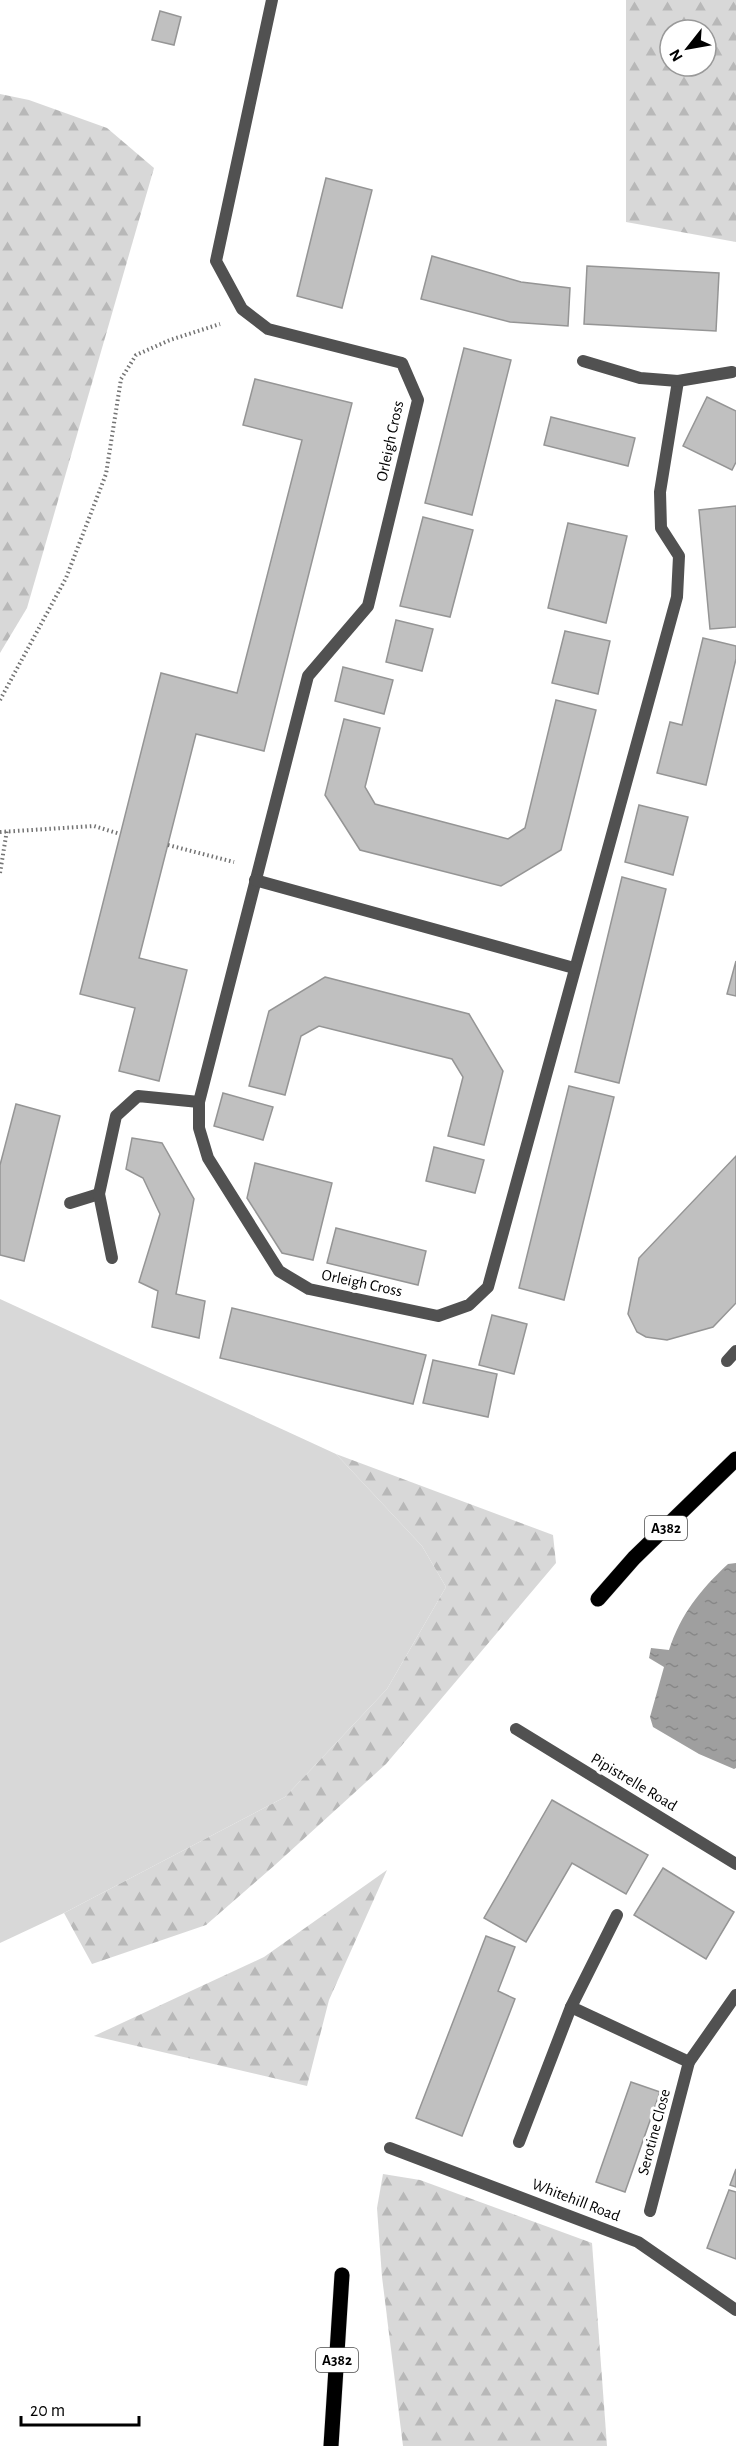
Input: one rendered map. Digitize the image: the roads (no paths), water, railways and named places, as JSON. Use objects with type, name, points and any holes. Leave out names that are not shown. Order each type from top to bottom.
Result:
[{"type":"main road","name":"A382","points":[[598,1599],[634,1558],[736,1459]]},
{"type":"main road","name":"A382","points":[[331,2446],[342,2275]]},
{"type":"street","name":"Orleigh Cross","points":[[272,0],[216,261],[242,309],[268,329],[402,363],[418,400],[368,606],[308,676],[199,1102],[199,1128],[208,1158],[279,1271],[309,1289],[438,1316],[469,1305],[488,1287],[677,597],[679,556],[661,528],[660,492],[678,381]]},
{"type":"street","points":[[583,361],[640,378],[678,381],[732,372]]},
{"type":"street","points":[[257,874],[574,968]]},
{"type":"street","points":[[111,1258],[99,1194],[116,1116],[138,1096],[199,1102]]},
{"type":"street","points":[[70,1203],[99,1194]]},
{"type":"street","name":"Pipistrelle Road","points":[[516,1729],[736,1864]]},
{"type":"street","points":[[519,2142],[571,2007],[617,1915]]},
{"type":"street","name":"Serotine Close","points":[[650,2211],[689,2062],[736,1995]]},
{"type":"street","points":[[571,2007],[689,2062]]},
{"type":"street","name":"Whitehill Road","points":[[390,2148],[638,2242],[736,2310]]},
{"type":"water","points":[[736,1563],[736,1768],[734,1769],[699,1754],[653,1727],[650,1717],[664,1667],[649,1658],[651,1648],[669,1650],[679,1625],[700,1593],[728,1564]]}]
